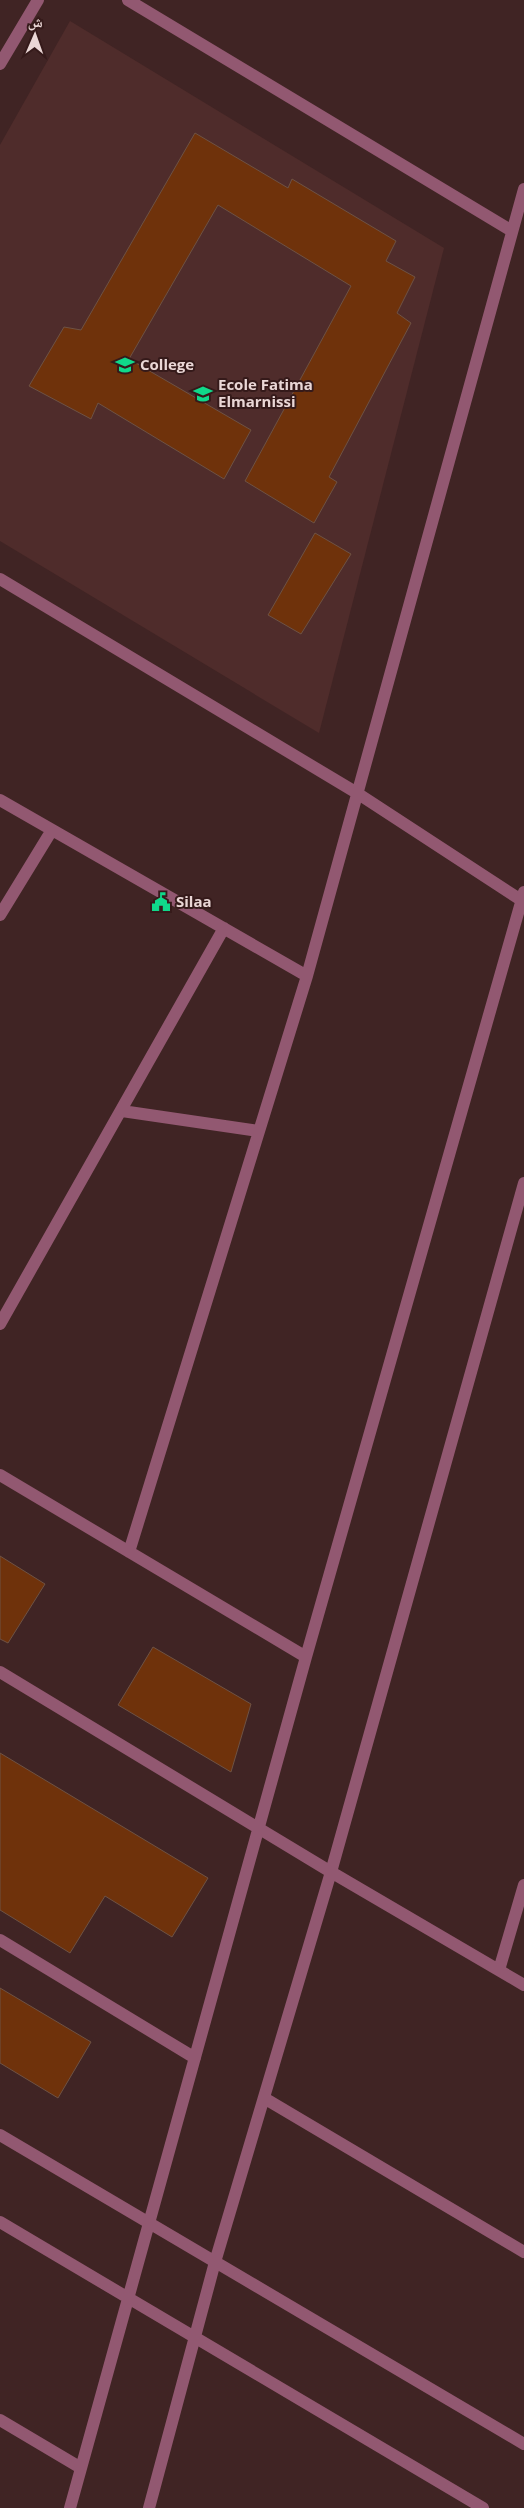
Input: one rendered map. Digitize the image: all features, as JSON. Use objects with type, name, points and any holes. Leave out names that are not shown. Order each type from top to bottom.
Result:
[{"type":"street","points":[[0,64],[38,0]]},
{"type":"street","points":[[128,0],[512,231]]},
{"type":"street","points":[[129,1552],[307,976],[524,189]]},
{"type":"street","points":[[0,579],[357,793],[523,898],[306,1657],[70,2508]]},
{"type":"street","points":[[0,800],[307,976]]},
{"type":"street","points":[[0,915],[52,830]]},
{"type":"street","points":[[0,1324],[224,928]]},
{"type":"street","points":[[122,1110],[259,1131]]},
{"type":"street","points":[[149,2508],[215,2262],[331,1872],[524,1183]]},
{"type":"street","points":[[0,1475],[306,1657]]},
{"type":"street","points":[[0,1672],[259,1829],[524,1985]]},
{"type":"street","points":[[499,1970],[524,1886]]},
{"type":"street","points":[[0,1940],[195,2058]]},
{"type":"street","points":[[264,2098],[524,2252]]},
{"type":"street","points":[[0,2135],[149,2225],[524,2444]]},
{"type":"street","points":[[0,2222],[483,2508]]},
{"type":"street","points":[[0,2420],[81,2468]]},
{"type":"shaded area","name":"Ecole Fatima Elmarnissi","points":[[70,21],[444,248],[319,733],[0,541],[0,145]]},
{"type":"building","points":[[195,133],[288,188],[292,179],[396,241],[386,261],[415,277],[397,313],[411,323],[329,477],[337,482],[314,523],[245,481],[351,286],[218,205],[129,359],[251,430],[224,479],[98,403],[91,419],[29,386],[64,327],[81,330]]},
{"type":"building","points":[[315,533],[351,554],[301,634],[268,615]]},
{"type":"building","points":[[0,1556],[45,1584],[8,1643],[0,1639]]},
{"type":"building","points":[[153,1647],[251,1704],[231,1772],[118,1705]]},
{"type":"building","points":[[0,1753],[208,1878],[172,1937],[105,1896],[70,1953],[0,1910]]},
{"type":"building","points":[[0,1988],[91,2042],[58,2098],[0,2063]]},
{"type":"place","name":"College","points":[[125,365]]},
{"type":"place","name":"Ecole Fatima Elmarnissi","points":[[203,394]]},
{"type":"place","name":"Silaa","points":[[161,902]]}]
